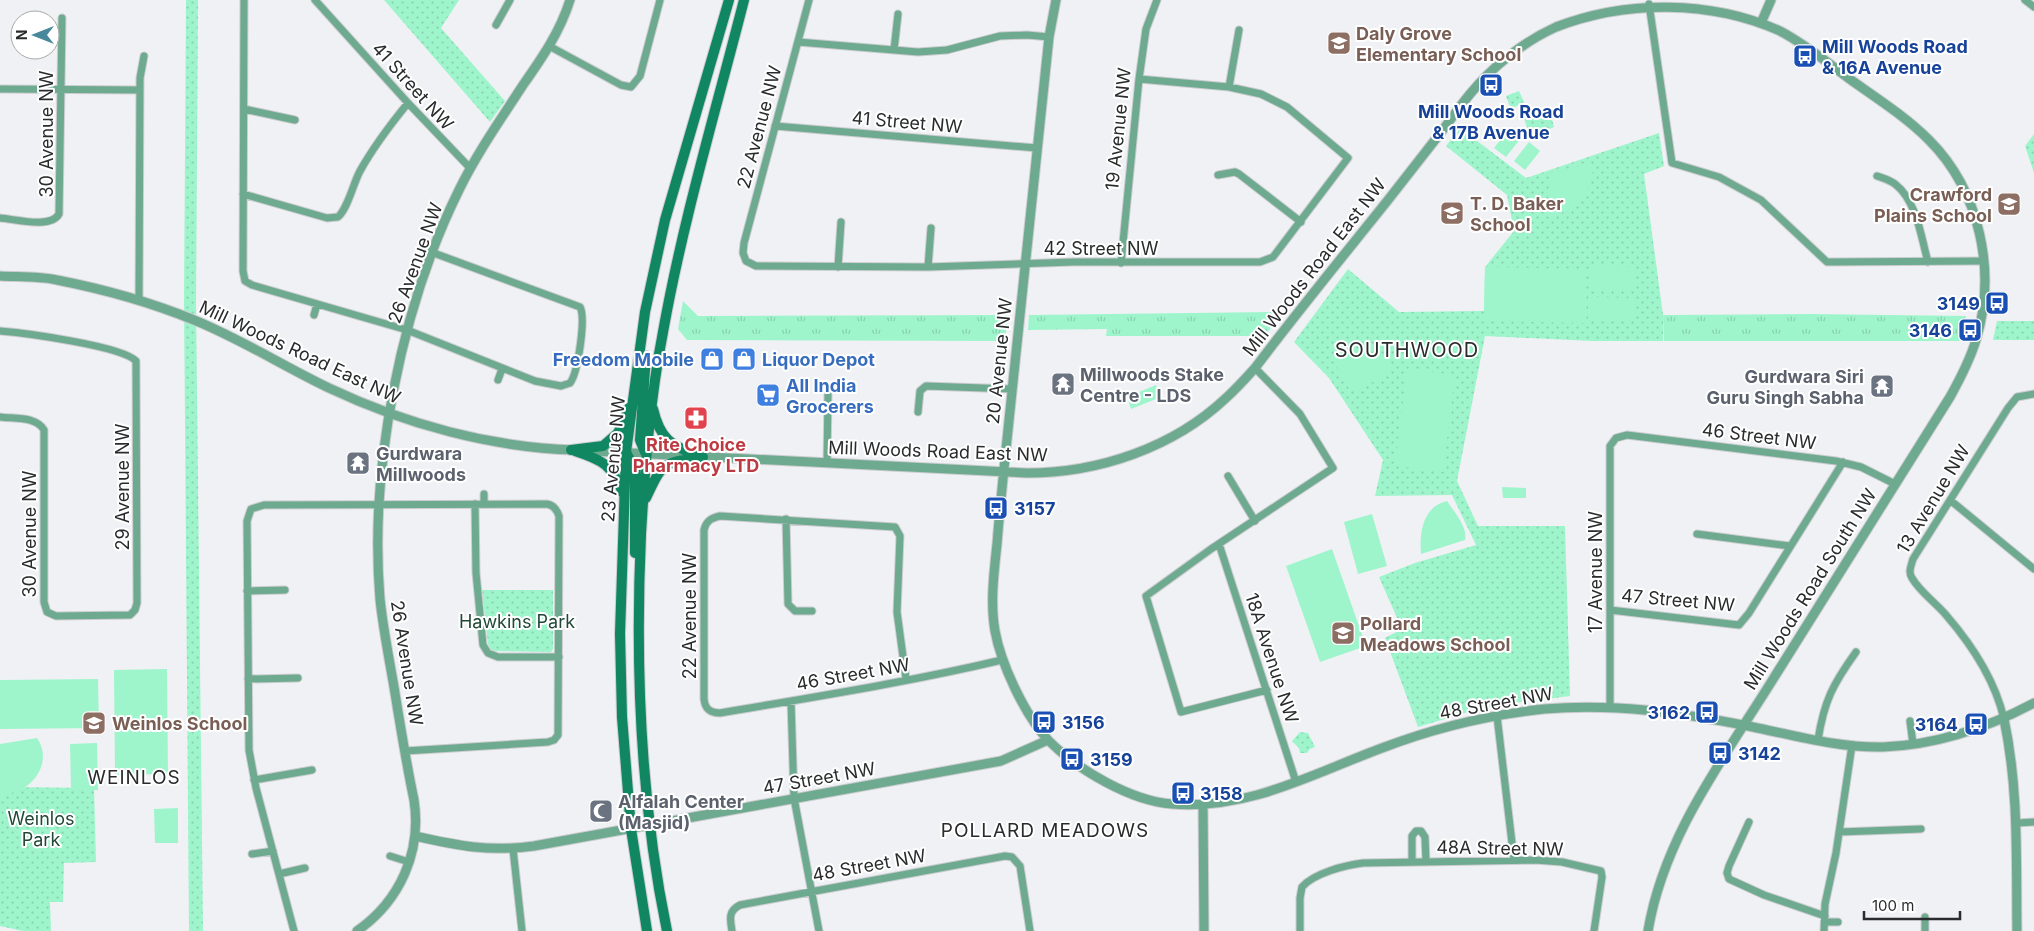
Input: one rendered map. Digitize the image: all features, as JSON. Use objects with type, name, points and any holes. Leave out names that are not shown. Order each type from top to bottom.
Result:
[{"type":"main road","name":"23 Avenue NW","points":[[647,931],[631,829],[621,708],[620,634],[626,452],[645,312],[673,187],[729,0]]},
{"type":"main road","name":"23 Avenue NW","points":[[667,931],[650,825],[640,714],[638,591],[646,453],[661,338],[675,270],[744,0]]},
{"type":"main road","points":[[645,312],[646,358],[640,440],[646,453]]},
{"type":"main road","points":[[571,450],[603,446],[618,433],[635,392]]},
{"type":"main road","points":[[652,402],[657,426],[670,442],[681,449],[703,457]]},
{"type":"main road","points":[[571,450],[606,464],[614,473],[624,495],[624,504]]},
{"type":"main road","points":[[626,452],[635,469],[634,544],[638,591]]},
{"type":"main road","points":[[643,503],[655,478],[664,466],[673,461],[703,457]]},
{"type":"street","points":[[244,0],[243,271],[246,280],[252,285],[407,330],[544,383],[561,386],[570,384],[575,374],[584,318],[582,311],[577,305],[432,252]]},
{"type":"street","name":"41 Street NW","points":[[315,0],[470,168]]},
{"type":"street","points":[[496,25],[510,0]]},
{"type":"street","name":"26 Avenue NW","points":[[357,931],[381,910],[399,885],[409,862],[415,836],[415,809],[380,599],[378,558],[379,505],[383,462],[407,330],[432,252],[448,212],[470,168],[550,46],[570,0]]},
{"type":"street","points":[[550,46],[620,85],[631,87],[640,76],[660,0]]},
{"type":"street","name":"22 Avenue NW","points":[[746,261],[743,253],[744,243],[809,0]]},
{"type":"street","name":"20 Avenue NW","points":[[1056,0],[1049,37],[1012,389],[993,583],[994,627],[1002,660],[1029,713],[1048,740],[1098,778]]},
{"type":"street","name":"19 Avenue NW","points":[[1121,263],[1139,79],[1146,29],[1157,0]]},
{"type":"street","points":[[1761,22],[1771,0]]},
{"type":"street","points":[[2025,0],[2034,7]]},
{"type":"street","points":[[1649,4],[1672,164],[1719,177],[1761,200],[1827,262],[1984,261]]},
{"type":"street","name":"Mill Woods Road East NW","points":[[0,276],[55,279],[139,301],[239,339],[325,386],[391,413],[434,427],[484,439],[523,446],[571,450],[1004,472],[1065,472],[1110,462],[1148,449],[1178,433],[1226,399],[1255,368],[1471,93],[1485,78],[1521,47],[1555,27],[1591,14],[1627,6],[1649,4],[1706,6],[1732,12],[1761,22],[1786,34],[1812,51],[1906,120],[1932,144],[1951,168],[1966,196],[1978,230],[1984,261]]},
{"type":"street","points":[[894,50],[898,14]]},
{"type":"street","name":"30 Avenue NW","points":[[0,218],[47,222],[55,220],[59,214],[62,18]]},
{"type":"street","points":[[329,29],[335,23]]},
{"type":"street","points":[[1230,87],[1239,30]]},
{"type":"street","points":[[798,42],[894,50],[939,51],[1006,36],[1049,37]]},
{"type":"street","points":[[139,301],[140,75],[144,56]]},
{"type":"street","points":[[1139,79],[1230,87],[1261,94],[1287,107],[1348,158],[1301,222],[1239,174],[1235,172],[1218,175]]},
{"type":"street","points":[[0,89],[140,90]]},
{"type":"street","points":[[243,194],[327,218],[338,217],[373,149],[408,103]]},
{"type":"street","points":[[244,108],[295,120]]},
{"type":"street","name":"41 Street NW","points":[[775,126],[1037,148]]},
{"type":"street","points":[[1877,176],[1893,182],[1900,188],[1914,209],[1928,262]]},
{"type":"street","points":[[838,267],[841,222]]},
{"type":"street","name":"42 Street NW","points":[[746,261],[756,266],[838,267],[928,267],[1025,263],[1260,262],[1274,257],[1301,222]]},
{"type":"street","points":[[928,267],[931,228]]},
{"type":"street","name":"Mill Woods Road South NW","points":[[1648,931],[1660,880],[1674,842],[1693,808],[1950,397],[1969,360],[1983,310],[1984,261]]},
{"type":"street","points":[[314,315],[317,304]]},
{"type":"street","name":"29 Avenue NW","points":[[0,331],[71,340],[126,355],[135,360],[138,367],[136,606],[133,613],[123,616],[56,616],[50,614]]},
{"type":"street","points":[[498,380],[502,368]]},
{"type":"street","points":[[1255,368],[1300,414],[1333,468],[1219,544],[1146,596],[1181,712],[1266,690]]},
{"type":"street","points":[[918,412],[920,391],[926,386],[1012,389]]},
{"type":"street","points":[[827,463],[828,394]]},
{"type":"street","name":"13 Avenue NW","points":[[2017,931],[2014,778],[2004,719],[1994,692],[1975,653],[1946,614],[1910,576],[1913,560],[2008,408],[2020,395],[2034,394]]},
{"type":"street","name":"30 Avenue NW","points":[[0,417],[34,421],[40,424],[44,433],[44,602],[46,610],[50,614]]},
{"type":"street","name":"46 Street NW","points":[[1616,438],[1627,435],[1842,462],[1867,469],[1895,484]]},
{"type":"street","name":"17 Avenue NW","points":[[1610,707],[1610,446],[1616,438]]},
{"type":"street","points":[[1697,534],[1790,546],[1842,462]]},
{"type":"street","points":[[1228,476],[1255,521]]},
{"type":"street","points":[[484,494],[484,504]]},
{"type":"street","points":[[1950,500],[2034,569]]},
{"type":"street","points":[[475,504],[482,645],[488,654],[498,657],[559,657]]},
{"type":"street","points":[[294,931],[254,780],[249,739],[247,521],[251,509],[261,505],[475,504],[547,504],[555,508],[559,516],[560,729],[557,738],[548,742],[405,751]]},
{"type":"street","name":"22 Avenue NW","points":[[710,711],[705,705],[704,699],[704,530],[709,520],[720,516],[786,519]]},
{"type":"street","points":[[812,611],[795,611],[788,604],[786,519],[890,525],[897,529],[901,542],[897,619],[906,679]]},
{"type":"street","name":"18A Avenue NW","points":[[1219,544],[1296,782]]},
{"type":"street","name":"47 Street NW","points":[[1610,610],[1733,626],[1739,625],[1790,546]]},
{"type":"street","points":[[247,591],[285,590]]},
{"type":"street","points":[[1818,740],[1828,696],[1835,682],[1856,652]]},
{"type":"street","name":"46 Street NW","points":[[710,711],[720,714],[953,672],[1002,660]]},
{"type":"street","points":[[248,679],[298,678]]},
{"type":"street","points":[[791,701],[794,798],[818,931]]},
{"type":"street","name":"48 Street NW","points":[[1098,778],[1131,794],[1169,804],[1230,802],[1249,798],[1296,782],[1406,739],[1448,726],[1497,716],[1547,709],[1610,707],[1661,711],[1818,740],[1882,747],[1913,744],[1956,736],[2004,719],[2034,703]]},
{"type":"street","points":[[1497,716],[1514,860]]},
{"type":"street","points":[[1910,721],[1913,744]]},
{"type":"street","name":"47 Street NW","points":[[415,836],[473,848],[513,849],[1001,761],[1048,740]]},
{"type":"street","points":[[1824,931],[1828,889],[1852,745]]},
{"type":"street","points":[[254,780],[312,770]]},
{"type":"street","points":[[1203,803],[1204,931]]},
{"type":"street","points":[[1749,822],[1729,866],[1727,876],[1744,888],[1825,919],[1838,922]]},
{"type":"street","points":[[2016,823],[2034,822]]},
{"type":"street","points":[[1839,832],[1921,829]]},
{"type":"street","name":"48A Street NW","points":[[1412,862],[1412,836],[1414,832],[1421,831],[1425,837],[1426,861]]},
{"type":"street","points":[[513,849],[522,931]]},
{"type":"street","points":[[252,854],[273,851]]},
{"type":"street","points":[[390,856],[409,862]]},
{"type":"street","name":"48 Street NW","points":[[732,931],[731,912],[740,905],[1005,856],[1015,858],[1020,866],[1030,931]]},
{"type":"street","name":"48A Street NW","points":[[1300,931],[1302,886],[1313,878],[1350,865],[1426,861],[1514,860],[1562,862],[1598,869],[1602,873],[1602,877],[1594,931]]},
{"type":"street","points":[[279,874],[305,868]]},
{"type":"street","points":[[1925,917],[1925,931]]},
{"type":"green space","points":[[186,0],[198,0],[196,305],[203,931],[189,931],[184,301]]},
{"type":"green space","points":[[384,0],[459,0],[441,28],[505,101],[490,122]]},
{"type":"green space","points":[[1519,91],[1524,102],[1511,109],[1506,96]]},
{"type":"green space","points":[[1546,113],[1551,116],[1554,127],[1538,134],[1536,138],[1529,134],[1524,118],[1535,114],[1540,116]]},
{"type":"green space","points":[[1460,128],[1526,178],[1659,133],[1664,166],[1644,174],[1663,315],[1663,341],[1592,341],[1485,336],[1457,481],[1478,526],[1565,526],[1570,696],[1514,703],[1468,712],[1418,727],[1385,638],[1402,629],[1379,577],[1415,563],[1476,545],[1452,495],[1375,496],[1383,460],[1329,378],[1294,342],[1348,269],[1399,312],[1484,311],[1485,267],[1514,231],[1507,195],[1446,146]]},
{"type":"green space","points":[[1509,129],[1521,138],[1506,157],[1494,148]]},
{"type":"green space","points":[[2034,134],[2034,173],[2025,146]]},
{"type":"green space","points":[[1529,142],[1540,151],[1525,170],[1514,161]]},
{"type":"green space","points":[[1594,164],[1590,185],[1582,200],[1568,210],[1548,217],[1549,175],[1553,171]]},
{"type":"green space","points":[[1589,266],[1635,267],[1634,290],[1589,289]]},
{"type":"green space","points":[[1485,267],[1585,269],[1584,323],[1484,321]]},
{"type":"green space","points":[[1588,297],[1636,298],[1635,320],[1588,320]]},
{"type":"green space","points":[[683,301],[698,316],[1008,315],[1005,341],[687,340],[678,329]]},
{"type":"green space","points":[[1282,312],[1265,336],[1106,336],[1107,329],[1028,330],[1029,315]]},
{"type":"green space","points":[[1663,315],[1966,316],[1962,341],[1664,341]]},
{"type":"green space","points":[[1997,321],[2034,321],[2034,340],[1993,340]]},
{"type":"green space","points":[[1361,352],[1380,356],[1394,369],[1358,391],[1350,390],[1332,359]]},
{"type":"green space","points":[[1407,369],[1455,375],[1443,472],[1395,466]]},
{"type":"green space","points":[[1156,385],[1161,397],[1131,409],[1127,397]]},
{"type":"green space","points":[[1502,487],[1526,488],[1526,498],[1503,498]]},
{"type":"green space","points":[[1447,501],[1462,525],[1465,540],[1421,554],[1424,522],[1433,508]]},
{"type":"green space","points":[[1372,514],[1387,566],[1358,574],[1344,522]]},
{"type":"green space","points":[[1332,549],[1366,646],[1320,662],[1286,566]]},
{"type":"green space","name":"Hawkins Park","points":[[482,590],[553,590],[553,649],[551,652],[491,650],[488,644]]},
{"type":"green space","points":[[167,669],[168,774],[115,775],[114,670]]},
{"type":"green space","points":[[98,679],[99,728],[0,729],[0,680]]},
{"type":"green space","points":[[1300,732],[1308,733],[1315,747],[1307,753],[1300,753],[1299,748],[1292,741]]},
{"type":"green space","points":[[37,738],[42,748],[43,758],[41,768],[36,776],[21,790],[0,794],[0,744]]},
{"type":"green space","points":[[97,743],[98,790],[71,791],[70,744]]},
{"type":"green space","name":"Weinlos Park","points":[[0,787],[94,788],[96,862],[64,863],[63,902],[50,902],[51,931],[23,931],[0,926]]},
{"type":"green space","points":[[178,808],[178,843],[155,843],[154,809]]},
{"type":"place","name":"Daly Grove Elementary School","points":[[1339,43]]},
{"type":"place","name":"Mill Woods Road & 16A Avenue","points":[[1805,56]]},
{"type":"place","name":"Mill Woods Road & 17B Avenue","points":[[1491,85]]},
{"type":"place","name":"Crawford Plains School","points":[[2009,204]]},
{"type":"place","name":"T. D. Baker School","points":[[1452,213]]},
{"type":"place","name":"3149","points":[[1997,303]]},
{"type":"place","name":"3146","points":[[1970,330]]},
{"type":"place","name":"Freedom Mobile","points":[[712,359]]},
{"type":"place","name":"Liquor Depot","points":[[744,359]]},
{"type":"place","name":"Millwoods Stake Centre - LDS","points":[[1063,384]]},
{"type":"place","name":"Gurdwara Siri Guru Singh Sabha","points":[[1882,386]]},
{"type":"place","name":"All India Grocerers","points":[[768,395]]},
{"type":"place","name":"Rite Choice Pharmacy LTD","points":[[696,418]]},
{"type":"place","name":"Gurdwara Millwoods","points":[[358,463]]},
{"type":"place","name":"3157","points":[[996,508]]},
{"type":"place","name":"Pollard Meadows School","points":[[1343,633]]},
{"type":"place","name":"3162","points":[[1707,712]]},
{"type":"place","name":"3156","points":[[1044,722]]},
{"type":"place","name":"Weinlos School","points":[[94,723]]},
{"type":"place","name":"3164","points":[[1976,724]]},
{"type":"place","name":"3142","points":[[1720,753]]},
{"type":"place","name":"3159","points":[[1072,759]]},
{"type":"place","name":"3158","points":[[1183,793]]},
{"type":"place","name":"Alfalah Center (Masjid)","points":[[601,811]]},
{"type":"district","name":"SOUTHWOOD","points":[[1407,350]]},
{"type":"district","name":"WEINLOS","points":[[134,777]]},
{"type":"district","name":"POLLARD MEADOWS","points":[[1045,830]]}]
